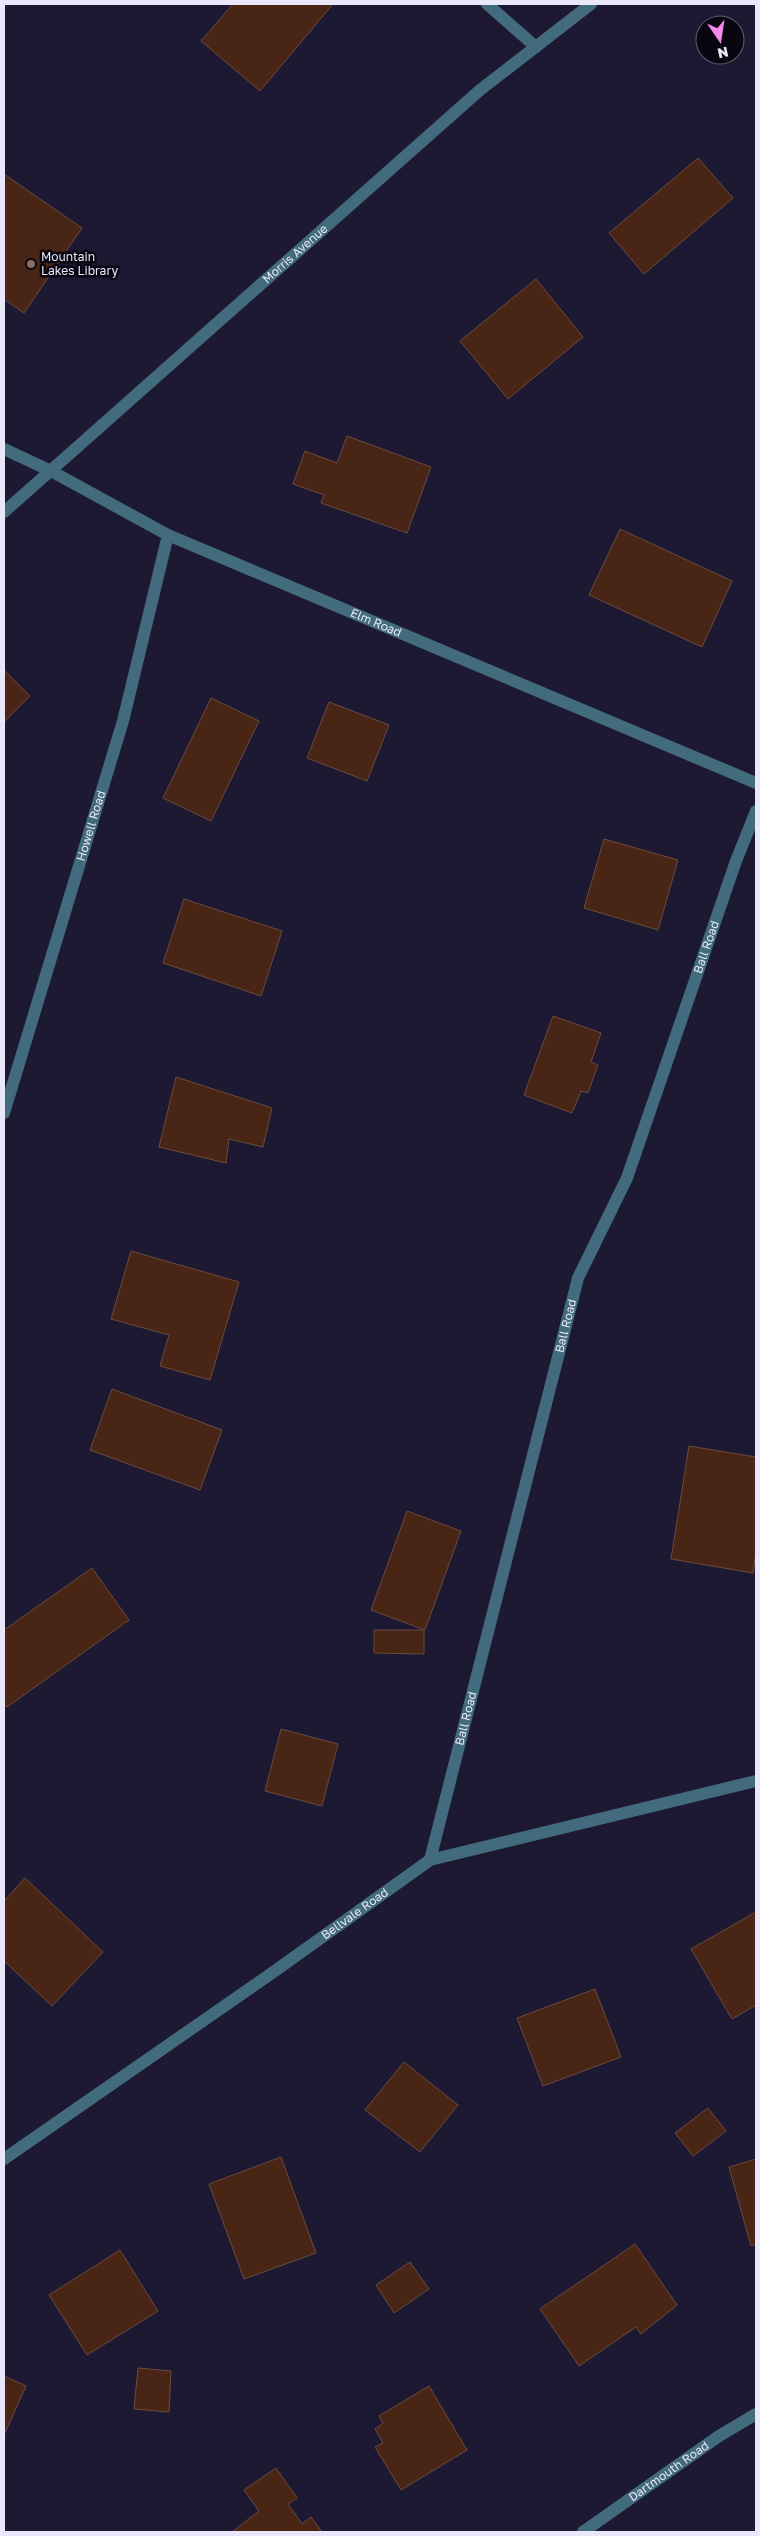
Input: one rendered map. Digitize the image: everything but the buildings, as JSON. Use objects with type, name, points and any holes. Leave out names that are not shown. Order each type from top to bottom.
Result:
[{"type":"street","points":[[487,4],[536,47]]},
{"type":"street","name":"Morris Avenue","points":[[4,512],[480,90],[591,4]]},
{"type":"street","name":"Elm Road","points":[[4,449],[51,471],[168,535],[756,783]]},
{"type":"street","name":"Howell Road","points":[[4,1114],[123,721],[168,535]]},
{"type":"street","name":"Ball Road","points":[[430,1860],[578,1278],[627,1178],[736,862],[756,811]]},
{"type":"street","name":"Bellvale Road","points":[[4,2159],[272,1973],[430,1860],[756,1781]]},
{"type":"street","name":"Dartmouth Road","points":[[583,2532],[719,2436],[756,2414]]},
{"type":"place","name":"Mountain Lakes Library","points":[[31,264]]}]
